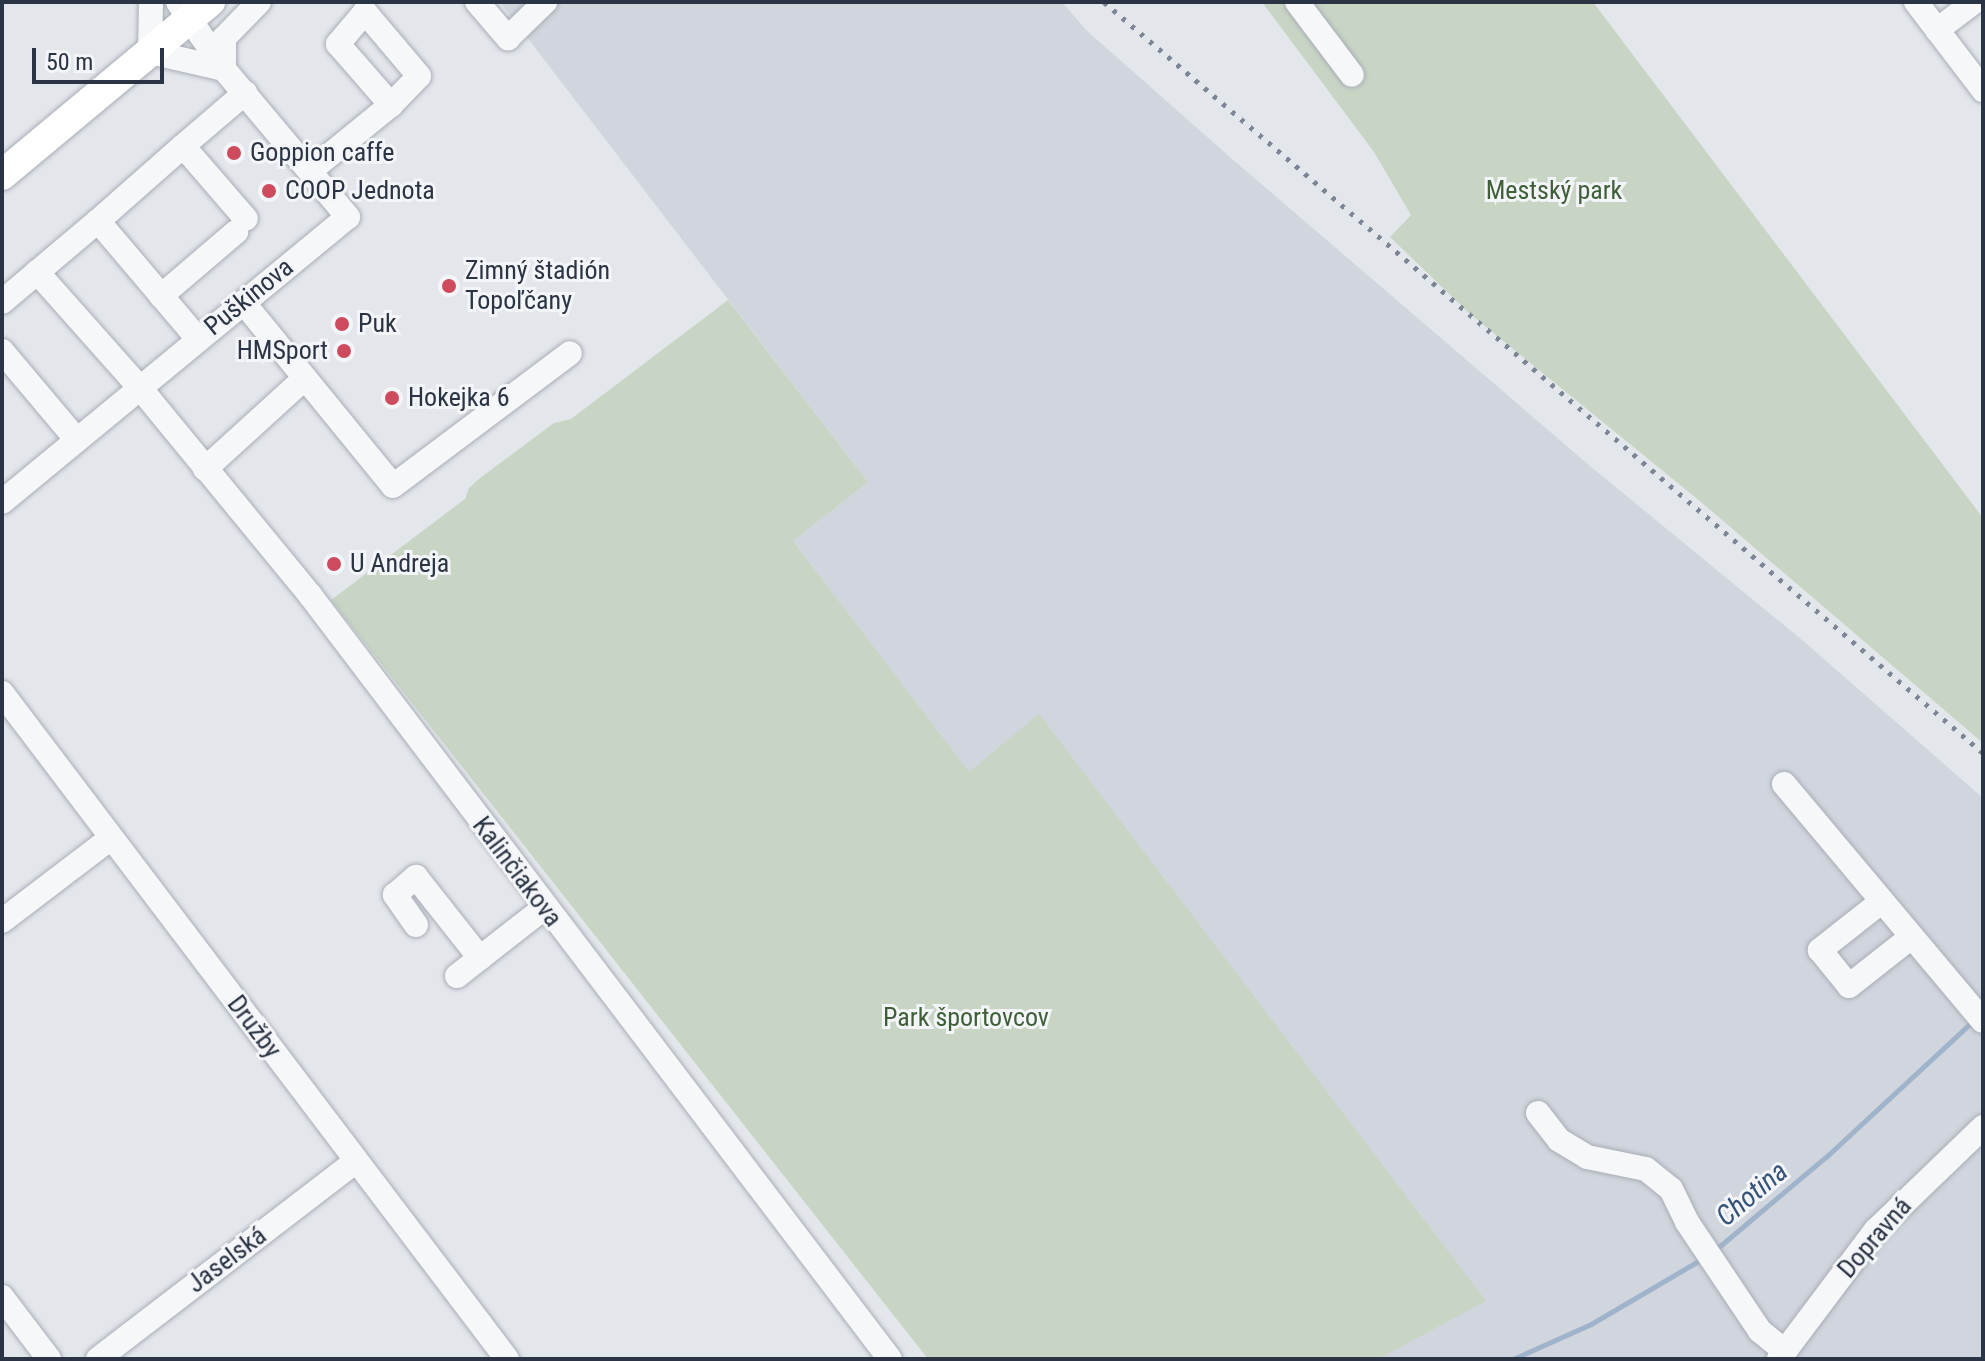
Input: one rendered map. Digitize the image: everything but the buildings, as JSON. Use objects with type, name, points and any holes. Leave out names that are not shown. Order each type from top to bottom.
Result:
[{"type":"main road","points":[[2,175],[150,52],[193,6]]},
{"type":"street","points":[[151,2],[150,52],[224,69],[224,38],[259,2]]},
{"type":"street","points":[[193,6],[252,2]]},
{"type":"street","points":[[477,2],[508,38],[545,2]]},
{"type":"street","points":[[1297,2],[1352,75]]},
{"type":"street","points":[[1916,2],[1983,90]]},
{"type":"street","points":[[1937,30],[1974,2]]},
{"type":"street","name":"Puškinova","points":[[2,502],[348,217],[224,69],[193,6]]},
{"type":"street","points":[[2,302],[245,93]]},
{"type":"street","points":[[310,171],[391,105]]},
{"type":"street","points":[[161,296],[241,226],[183,146]]},
{"type":"street","points":[[98,221],[198,339]]},
{"type":"street","name":"Kalinčiakova","points":[[37,272],[140,388],[310,595],[544,908],[890,1359]]},
{"type":"street","points":[[243,302],[393,486],[570,353]]},
{"type":"street","points":[[2,351],[77,440]]},
{"type":"street","points":[[205,469],[305,378]]},
{"type":"street","name":"Družby","points":[[2,693],[507,1359]]},
{"type":"street","points":[[1784,784],[1910,938],[1983,1021]]},
{"type":"street","points":[[2,921],[111,838]]},
{"type":"street","points":[[416,925],[395,895],[416,877],[480,958]]},
{"type":"street","points":[[1881,902],[1820,950],[1849,986],[1910,938]]},
{"type":"street","points":[[457,976],[544,908]]},
{"type":"street","points":[[1538,1113],[1559,1140],[1587,1157],[1646,1169],[1671,1189],[1687,1222],[1719,1265],[1760,1331],[1782,1355]]},
{"type":"street","name":"Dopravná","points":[[1782,1355],[1876,1230],[1983,1127]]},
{"type":"street","name":"Jaselská","points":[[98,1359],[356,1161]]},
{"type":"street","points":[[2,1297],[49,1359]]},
{"type":"shaded area","points":[[500,2],[1062,2],[1086,30],[1231,158],[1590,466],[1802,640],[1983,798],[1983,1359],[1366,1359],[1485,1301],[1039,715],[969,773],[793,541],[868,482]]},
{"type":"green space","name":"Mestský park","points":[[1262,2],[1593,2],[1983,518],[1983,743],[1701,502],[1469,313],[1390,237],[1411,215],[1374,152]]},
{"type":"green space","name":"Park športovcov","points":[[728,300],[868,482],[793,541],[969,772],[1039,714],[1486,1301],[1378,1359],[928,1359],[331,600],[465,499],[469,488],[480,478],[554,423],[571,419]]},
{"type":"waterway","name":"Chotina","points":[[1714,1251],[1827,1156],[1973,1021]]},
{"type":"waterway","name":"Chotina","points":[[1513,1359],[1591,1324],[1702,1259]]},
{"type":"railway","points":[[1104,2],[1983,753]]},
{"type":"place","name":"Goppion caffe","points":[[234,153]]},
{"type":"place","name":"COOP Jednota","points":[[269,191]]},
{"type":"place","name":"Zimný štadión Topoľčany","points":[[449,286]]},
{"type":"place","name":"Puk","points":[[342,324]]},
{"type":"place","name":"HMSport","points":[[344,351]]},
{"type":"place","name":"Hokejka 6","points":[[392,398]]},
{"type":"place","name":"U Andreja","points":[[334,564]]}]
